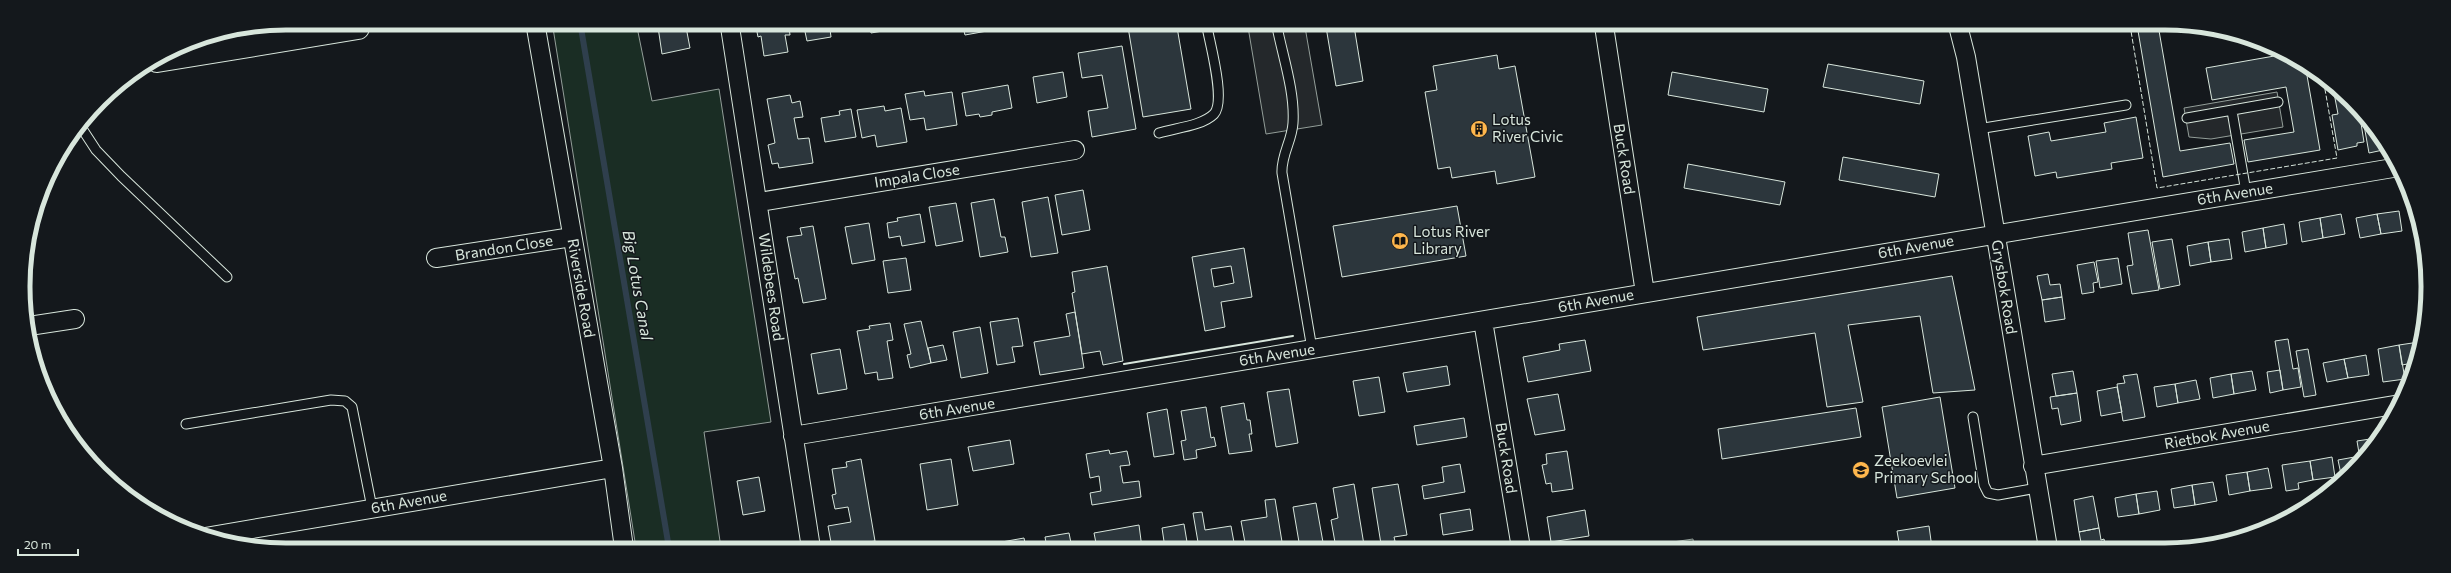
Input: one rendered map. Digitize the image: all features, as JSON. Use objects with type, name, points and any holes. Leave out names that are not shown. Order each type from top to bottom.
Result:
[{"type":"main road","points":[[167,59],[346,30]]},
{"type":"street","name":"Riverside Road","points":[[536,30],[613,468],[623,543]]},
{"type":"street","name":"Wildebees Road","points":[[730,30],[759,202],[810,543]]},
{"type":"street","name":"Buck Road","points":[[1605,30],[1645,293]]},
{"type":"street","name":"Grysbok Road","points":[[1959,30],[1966,57],[2033,466],[2047,543]]},
{"type":"street","name":"Impala Close","points":[[759,202],[1075,150]]},
{"type":"street","name":"6th Avenue","points":[[793,436],[2392,168]]},
{"type":"street","name":"Brandon Close","points":[[436,258],[572,237]]},
{"type":"street","points":[[33,325],[75,319]]},
{"type":"street","name":"Buck Road","points":[[1484,321],[1519,543]]},
{"type":"street","name":"Rietbok Avenue","points":[[2033,466],[2392,405]]},
{"type":"street","name":"6th Avenue","points":[[221,534],[613,468]]},
{"type":"lane","points":[[1159,133],[1204,120],[1214,113],[1218,104],[1219,92],[1208,30]]},
{"type":"lane","points":[[1279,30],[1293,108],[1291,138],[1282,162],[1282,174],[1312,349]]},
{"type":"lane","points":[[2187,118],[2278,102]]},
{"type":"lane","points":[[1978,129],[2126,105]]},
{"type":"lane","points":[[2232,111],[2246,192]]},
{"type":"lane","points":[[83,130],[96,150],[121,176],[227,277]]},
{"type":"lane","points":[[186,424],[331,400],[345,401],[352,407],[372,508]]},
{"type":"lane","points":[[1973,417],[1984,486],[1988,493],[1998,496],[2037,488]]},
{"type":"green space","points":[[553,30],[638,30],[652,101],[719,89],[771,422],[704,432],[720,543],[635,543]]},
{"type":"green space","points":[[1693,539],[1693,543],[1666,543]]},
{"type":"shaded area","points":[[1249,30],[1306,30],[1322,125],[1266,134]]},
{"type":"shaded area","points":[[2277,92],[2283,127],[2211,139],[2189,137],[2184,108]]},
{"type":"building","points":[[658,30],[687,30],[690,48],[662,54]]},
{"type":"building","points":[[757,30],[789,30],[790,35],[785,35],[788,52],[764,56],[761,36],[758,37]]},
{"type":"building","points":[[805,30],[830,30],[831,37],[807,41]]},
{"type":"building","points":[[870,30],[888,30],[871,33]]},
{"type":"building","points":[[964,30],[987,31],[965,35]]},
{"type":"building","points":[[1128,30],[1178,30],[1191,109],[1143,117]]},
{"type":"building","points":[[1327,30],[1355,30],[1363,81],[1336,86]]},
{"type":"building","points":[[2138,30],[2159,30],[2180,151],[2230,143],[2234,164],[2163,177]]},
{"type":"building","points":[[1122,46],[1136,129],[1092,137],[1088,111],[1108,108],[1102,75],[1082,78],[1078,53]]},
{"type":"building","name":"Lotus River Civic","points":[[1497,55],[1499,69],[1515,66],[1535,177],[1497,184],[1495,171],[1452,178],[1450,167],[1438,169],[1425,92],[1437,90],[1433,66]]},
{"type":"building","points":[[2277,56],[2307,73],[2320,150],[2248,162],[2244,140],[2294,132],[2286,87],[2212,100],[2206,68]]},
{"type":"building","points":[[1828,64],[1924,81],[1920,104],[1823,87]]},
{"type":"building","points":[[1063,72],[1067,97],[1037,103],[1033,77]]},
{"type":"building","points":[[1672,72],[1768,89],[1764,112],[1668,95]]},
{"type":"building","points":[[1008,85],[1012,108],[992,112],[992,115],[980,117],[979,114],[966,116],[962,93]]},
{"type":"building","points":[[924,91],[925,96],[952,92],[957,125],[926,130],[924,118],[910,120],[905,94]]},
{"type":"building","points":[[2334,94],[2361,121],[2364,142],[2357,143],[2357,146],[2338,150],[2332,115],[2338,114]]},
{"type":"building","points":[[790,95],[792,103],[800,101],[803,117],[794,118],[798,139],[809,138],[813,163],[779,168],[778,163],[772,164],[768,145],[775,143],[767,99]]},
{"type":"building","points":[[884,106],[885,111],[901,108],[907,142],[877,147],[875,135],[862,138],[857,110]]},
{"type":"building","points":[[851,109],[856,137],[825,142],[821,118],[840,115],[839,111]]},
{"type":"building","points":[[2136,117],[2143,158],[2111,163],[2112,169],[2057,178],[2056,172],[2035,176],[2028,136],[2049,132],[2051,141],[2106,132],[2104,123]]},
{"type":"building","points":[[2364,125],[2382,150],[2369,153]]},
{"type":"building","points":[[1843,157],[1939,174],[1935,197],[1839,180]]},
{"type":"building","points":[[1688,164],[1785,182],[1780,205],[1684,188]]},
{"type":"building","points":[[1083,190],[1090,230],[1062,235],[1055,195]]},
{"type":"building","points":[[1048,197],[1058,253],[1031,257],[1022,202]]},
{"type":"building","points":[[994,199],[1001,237],[1005,237],[1008,252],[980,257],[971,203]]},
{"type":"building","points":[[956,203],[963,241],[936,246],[929,207]]},
{"type":"building","name":"Lotus River Library","points":[[1457,206],[1466,256],[1342,277],[1333,226]]},
{"type":"building","points":[[2399,211],[2402,231],[2381,234],[2377,214]]},
{"type":"building","points":[[920,214],[925,242],[902,246],[900,236],[889,238],[887,223],[898,221],[897,218]]},
{"type":"building","points":[[2341,214],[2345,234],[2323,238],[2320,218]]},
{"type":"building","points":[[2377,214],[2381,234],[2360,238],[2356,218]]},
{"type":"building","points":[[2320,218],[2323,238],[2302,242],[2299,222]]},
{"type":"building","points":[[869,223],[875,260],[852,264],[845,227]]},
{"type":"building","points":[[2284,224],[2287,244],[2266,248],[2263,228]]},
{"type":"building","points":[[813,226],[826,299],[803,303],[798,278],[795,279],[787,237],[802,235],[800,228]]},
{"type":"building","points":[[2263,228],[2266,248],[2245,252],[2242,232]]},
{"type":"building","points":[[2148,230],[2159,290],[2132,294],[2127,266],[2133,265],[2128,233]]},
{"type":"building","points":[[2172,239],[2180,285],[2160,289],[2152,242]]},
{"type":"building","points":[[2229,239],[2232,259],[2211,262],[2208,242]]},
{"type":"building","points":[[2208,242],[2211,262],[2190,266],[2187,246]]},
{"type":"building","points":[[1244,248],[1252,297],[1221,302],[1225,327],[1205,331],[1192,257]],"holes":[[[1231,266],[1234,283],[1214,287],[1211,269]]]},
{"type":"building","points":[[906,258],[911,290],[888,293],[883,261]]},
{"type":"building","points":[[2118,258],[2122,284],[2100,288],[2096,261]]},
{"type":"building","points":[[2094,262],[2098,282],[2093,283],[2094,292],[2082,294],[2077,265]]},
{"type":"building","points":[[1107,266],[1123,361],[1103,365],[1100,351],[1082,354],[1072,293],[1075,292],[1072,272]]},
{"type":"building","points":[[2048,274],[2050,285],[2060,284],[2062,297],[2042,300],[2037,276]]},
{"type":"building","points":[[1952,276],[1975,390],[1933,393],[1920,316],[1848,325],[1863,402],[1827,407],[1815,333],[1703,350],[1697,317]]},
{"type":"building","points":[[2062,297],[2065,319],[2045,322],[2042,300]]},
{"type":"building","points":[[1075,312],[1084,368],[1040,375],[1034,342],[1070,336],[1066,314]]},
{"type":"building","points":[[1018,318],[1023,346],[1012,347],[1015,362],[997,365],[990,322]]},
{"type":"building","points":[[921,321],[931,363],[910,368],[907,355],[911,354],[904,324]]},
{"type":"building","points":[[890,323],[893,340],[887,341],[893,378],[878,380],[877,372],[865,374],[857,331],[870,329],[869,326]]},
{"type":"building","points":[[980,327],[988,373],[961,378],[953,332]]},
{"type":"building","points":[[2288,339],[2293,369],[2298,368],[2301,387],[2283,390],[2275,341]]},
{"type":"building","points":[[1585,340],[1591,371],[1528,382],[1523,357],[1560,350],[1559,344]]},
{"type":"building","points":[[2415,343],[2409,364],[2402,365],[2399,345]]},
{"type":"building","points":[[943,345],[947,360],[931,363],[928,348]]},
{"type":"building","points":[[2399,345],[2404,376],[2403,379],[2383,382],[2378,349]]},
{"type":"building","points":[[840,349],[847,389],[818,394],[811,354]]},
{"type":"building","points":[[2308,349],[2316,395],[2304,397],[2296,351]]},
{"type":"building","points":[[2366,355],[2369,375],[2348,378],[2344,359]]},
{"type":"building","points":[[2344,359],[2348,378],[2327,382],[2323,363]]},
{"type":"building","points":[[1447,366],[1450,385],[1407,392],[1403,373]]},
{"type":"building","points":[[2280,370],[2283,390],[2270,393],[2267,372]]},
{"type":"building","points":[[2073,371],[2077,393],[2056,396],[2052,374]]},
{"type":"building","points":[[2252,371],[2256,390],[2234,394],[2231,374]]},
{"type":"building","points":[[2137,374],[2145,417],[2123,421],[2117,384],[2125,383],[2123,376]]},
{"type":"building","points":[[2231,374],[2234,394],[2213,398],[2210,378]]},
{"type":"building","points":[[1379,377],[1385,412],[1359,416],[1353,381]]},
{"type":"building","points":[[2196,380],[2200,399],[2178,403],[2175,384]]},
{"type":"building","points":[[2175,384],[2178,403],[2157,407],[2154,387]]},
{"type":"building","points":[[2117,387],[2122,412],[2101,416],[2097,391]]},
{"type":"building","points":[[1289,389],[1298,443],[1276,447],[1267,392]]},
{"type":"building","points":[[2077,393],[2081,421],[2061,425],[2058,408],[2052,409],[2050,397]]},
{"type":"building","points":[[1558,394],[1565,430],[1535,435],[1527,399]]},
{"type":"building","name":"Zeekoevlei Primary School","points":[[1940,397],[1955,488],[1897,498],[1882,407]]},
{"type":"building","points":[[1244,403],[1247,420],[1250,420],[1252,434],[1249,434],[1252,451],[1229,454],[1221,407]]},
{"type":"building","points":[[1206,407],[1211,438],[1214,437],[1216,446],[1196,450],[1197,458],[1184,460],[1181,441],[1186,440],[1181,411]]},
{"type":"building","points":[[1856,408],[1861,437],[1722,459],[1718,429]]},
{"type":"building","points":[[1167,409],[1174,454],[1154,457],[1147,413]]},
{"type":"building","points":[[1464,418],[1467,437],[1417,445],[1414,426]]},
{"type":"building","points":[[2370,439],[2370,440],[2359,454],[2357,441]]},
{"type":"building","points":[[1010,440],[1014,464],[973,471],[968,447]]},
{"type":"building","points":[[1109,450],[1110,454],[1127,451],[1130,465],[1120,466],[1123,483],[1139,481],[1141,497],[1092,505],[1090,493],[1101,491],[1099,476],[1090,478],[1086,454]]},
{"type":"building","points":[[1567,451],[1573,489],[1552,492],[1551,483],[1546,484],[1542,465],[1547,464],[1546,454]]},
{"type":"building","points":[[2332,457],[2335,477],[2313,480],[2310,461]]},
{"type":"building","points":[[2356,457],[2341,473],[2338,460]]},
{"type":"building","points":[[861,459],[875,541],[863,543],[831,543],[828,526],[851,522],[848,507],[835,509],[832,495],[836,494],[832,469],[847,467],[846,462]]},
{"type":"building","points":[[951,459],[958,505],[927,510],[920,464]]},
{"type":"building","points":[[2310,461],[2313,480],[2298,483],[2299,489],[2286,491],[2282,465]]},
{"type":"building","points":[[1460,464],[1465,492],[1424,499],[1422,486],[1444,482],[1442,467]]},
{"type":"building","points":[[2268,468],[2272,488],[2250,491],[2247,472]]},
{"type":"building","points":[[2247,472],[2250,491],[2229,495],[2226,475]]},
{"type":"building","points":[[759,477],[765,511],[743,515],[737,481]]},
{"type":"building","points":[[2213,482],[2217,501],[2195,505],[2192,485]]},
{"type":"building","points":[[1354,484],[1364,543],[1335,543],[1331,520],[1338,518],[1333,488]]},
{"type":"building","points":[[1398,484],[1407,535],[1394,537],[1395,541],[1381,543],[1372,488]]},
{"type":"building","points":[[2192,485],[2195,505],[2174,508],[2171,489]]},
{"type":"building","points":[[2157,491],[2160,510],[2139,514],[2136,494]]},
{"type":"building","points":[[2136,494],[2139,514],[2118,517],[2115,498]]},
{"type":"building","points":[[2093,496],[2099,528],[2079,532],[2074,500]]},
{"type":"building","points":[[1275,499],[1282,543],[1245,543],[1241,521],[1267,517],[1265,500]]},
{"type":"building","points":[[1316,503],[1323,543],[1299,543],[1293,507]]},
{"type":"building","points":[[1470,509],[1473,530],[1443,535],[1440,514]]},
{"type":"building","points":[[1585,510],[1589,536],[1551,542],[1547,517]]},
{"type":"building","points":[[1202,512],[1205,530],[1231,526],[1234,543],[1198,543],[1193,513]]},
{"type":"building","points":[[1184,524],[1187,543],[1164,543],[1162,528]]},
{"type":"building","points":[[1139,525],[1141,543],[1096,543],[1094,533]]},
{"type":"building","points":[[1929,526],[1931,543],[1899,543],[1897,531]]},
{"type":"building","points":[[2099,528],[2101,540],[2104,539],[2105,543],[2081,543],[2079,532]]},
{"type":"building","points":[[1069,533],[1071,543],[1046,543],[1045,537]]},
{"type":"building","points":[[1024,538],[1025,543],[996,543]]},
{"type":"waterway","name":"Big Lotus Canal","points":[[581,30],[668,543]]},
{"type":"fence","points":[[2131,30],[2157,188],[2337,158],[2324,86]]},
{"type":"wall","points":[[1124,364],[1293,336]]},
{"type":"place","name":"Lotus River Civic","points":[[1479,129]]},
{"type":"place","name":"Lotus River Library","points":[[1400,241]]},
{"type":"place","name":"Zeekoevlei Primary School","points":[[1861,470]]}]
